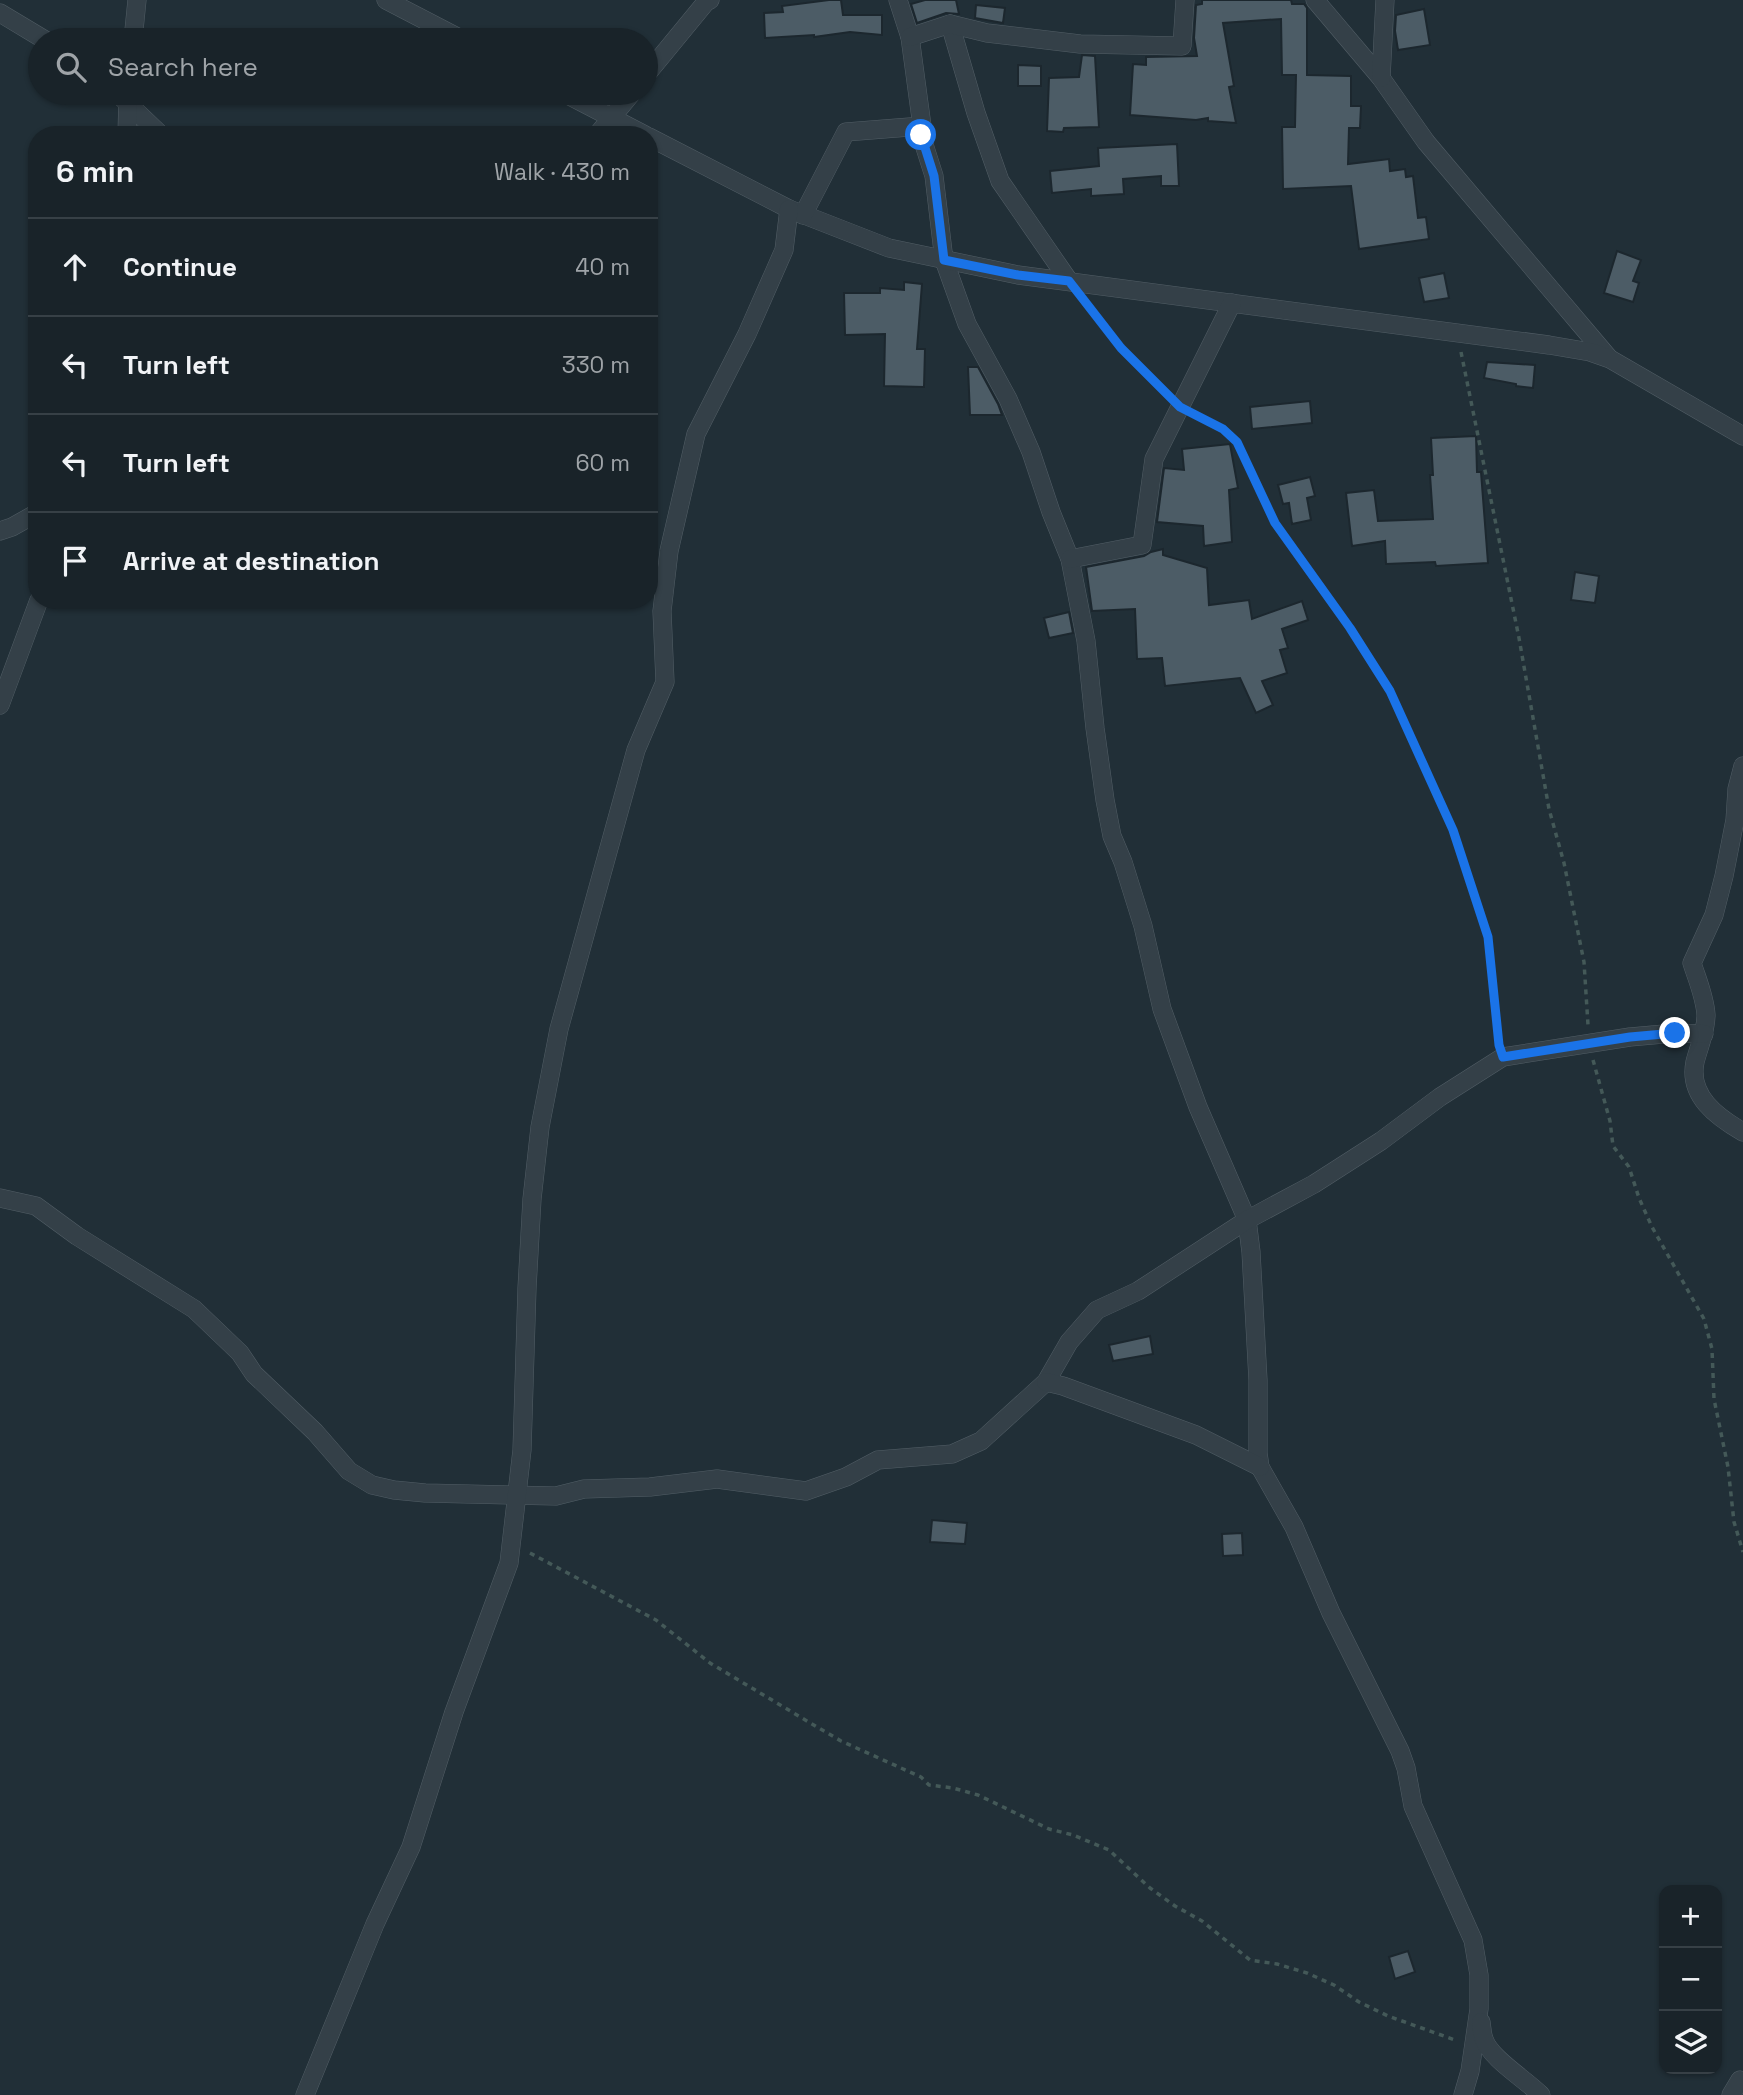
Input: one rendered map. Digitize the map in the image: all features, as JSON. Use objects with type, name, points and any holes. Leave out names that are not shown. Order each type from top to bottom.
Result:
[{"type":"street","points":[[134,28],[137,0]]},
{"type":"street","points":[[386,0],[440,28]]},
{"type":"street","points":[[898,0],[910,37],[921,135],[934,176],[944,260],[967,324],[1008,399],[1031,452],[1070,559],[1086,641],[1095,728],[1112,836],[1143,926],[1162,1009],[1181,1065],[1247,1220],[1258,1380],[1260,1467],[1294,1527],[1331,1613],[1401,1751],[1413,1806],[1473,1940],[1479,1975],[1479,2009],[1463,2095]]},
{"type":"street","points":[[910,37],[950,24],[988,33],[1080,44],[1182,46],[1185,0]]},
{"type":"street","points":[[1315,0],[1381,78],[1426,142],[1610,359]]},
{"type":"street","points":[[1381,78],[1385,0]]},
{"type":"street","points":[[658,60],[707,1]]},
{"type":"street","points":[[0,13],[28,30]]},
{"type":"street","points":[[950,24],[976,113],[1000,181],[1069,281]]},
{"type":"street","points":[[125,105],[126,126]]},
{"type":"street","points":[[133,105],[152,126]]},
{"type":"street","points":[[587,105],[628,126]]},
{"type":"street","points":[[605,126],[622,105]]},
{"type":"street","points":[[305,2095],[375,1924],[411,1847],[454,1712],[509,1563],[522,1450],[527,1287],[532,1199],[540,1127],[559,1029],[636,750],[665,682],[662,611],[669,551],[696,435],[747,334],[796,212],[846,132],[922,126]]},
{"type":"street","points":[[658,142],[796,212],[889,248],[1018,275],[1590,352],[1610,359],[1743,436]]},
{"type":"street","points":[[1070,559],[1142,545],[1154,459],[1232,303]]},
{"type":"street","points":[[0,531],[28,518]]},
{"type":"street","points":[[0,705],[36,609]]},
{"type":"street","points":[[1743,766],[1737,789],[1735,820],[1714,915],[1692,963],[1706,1015],[1693,1082],[1707,1104],[1724,1121],[1743,1132]]},
{"type":"street","points":[[0,1198],[36,1206],[77,1236],[194,1309],[240,1353],[254,1374],[315,1432],[349,1471],[372,1485],[425,1493],[556,1496],[584,1489],[650,1487],[717,1479],[806,1492],[846,1478],[878,1460],[952,1454],[981,1440],[1046,1382],[1069,1342],[1097,1310],[1138,1291],[1247,1220],[1314,1184],[1381,1142],[1440,1097],[1503,1057],[1630,1037],[1675,1033],[1704,1034]]},
{"type":"street","points":[[1046,1382],[1196,1435],[1260,1467]]},
{"type":"street","points":[[1479,2009],[1484,2040],[1495,2058],[1541,2095]]},
{"type":"street","points":[[1731,2095],[1740,2080],[1743,2082]]},
{"type":"path","points":[[1069,281],[1121,348],[1180,407],[1223,429],[1237,442],[1275,523],[1350,628],[1390,691],[1453,830],[1488,937],[1499,1045],[1503,1057]]},
{"type":"path","points":[[1457,332],[1519,638],[1549,809],[1564,863],[1584,962],[1589,1045],[1610,1121],[1613,1146],[1629,1167],[1652,1227],[1704,1319],[1712,1349],[1714,1399],[1728,1467],[1734,1522],[1743,1552]]},
{"type":"path","points":[[511,1544],[656,1620],[710,1663],[842,1741],[921,1777],[929,1784],[978,1796],[1049,1829],[1073,1835],[1109,1850],[1150,1888],[1202,1921],[1250,1960],[1277,1964],[1307,1973],[1388,2016],[1473,2047]]},
{"type":"building","points":[[841,0],[843,15],[882,15],[882,35],[850,32],[814,37],[765,38],[764,13],[783,12],[782,6]]},
{"type":"building","points":[[925,0],[956,0],[959,14],[946,13],[917,23],[911,4]]},
{"type":"building","points":[[1202,0],[1291,0],[1292,4],[1304,4],[1307,8],[1307,75],[1351,76],[1351,106],[1361,106],[1360,128],[1349,128],[1348,164],[1389,159],[1390,171],[1405,169],[1406,177],[1413,176],[1418,218],[1426,217],[1429,239],[1359,249],[1351,186],[1283,189],[1282,127],[1295,127],[1296,75],[1282,75],[1281,19],[1223,23],[1234,86],[1229,87],[1236,123],[1208,121],[1208,118],[1196,120],[1130,115],[1133,64],[1146,65],[1146,57],[1197,56],[1194,38],[1196,5],[1202,4]]},
{"type":"building","points":[[976,5],[1005,8],[1003,23],[975,18]]},
{"type":"building","points":[[1424,9],[1430,45],[1398,50],[1396,15]]},
{"type":"building","points":[[1082,55],[1095,56],[1099,127],[1064,128],[1063,132],[1047,131],[1049,78],[1079,77]]},
{"type":"building","points":[[1018,65],[1041,66],[1041,86],[1018,86]]},
{"type":"building","points":[[1177,144],[1179,186],[1161,186],[1161,176],[1123,179],[1124,194],[1091,196],[1091,189],[1052,193],[1050,171],[1099,166],[1098,148]]},
{"type":"building","points":[[1617,251],[1641,260],[1633,281],[1639,283],[1633,302],[1604,293]]},
{"type":"building","points":[[1444,273],[1449,298],[1424,302],[1419,278]]},
{"type":"building","points":[[904,282],[922,284],[917,349],[925,349],[924,387],[884,386],[885,334],[845,335],[844,293],[880,293],[880,288],[904,290]]},
{"type":"building","points":[[1487,362],[1535,365],[1533,388],[1484,378]]},
{"type":"building","points":[[968,367],[978,367],[1002,415],[970,415]]},
{"type":"building","points":[[1310,401],[1312,423],[1252,429],[1250,407]]},
{"type":"building","points":[[1476,436],[1477,472],[1481,472],[1488,563],[1436,566],[1435,562],[1386,564],[1385,541],[1352,546],[1346,493],[1374,490],[1378,521],[1433,519],[1431,438]]},
{"type":"building","points":[[1230,444],[1238,488],[1229,490],[1232,542],[1204,546],[1203,526],[1157,522],[1164,468],[1184,470],[1182,449]]},
{"type":"building","points":[[1310,477],[1315,496],[1307,498],[1311,520],[1292,524],[1289,503],[1283,504],[1278,485]]},
{"type":"building","points":[[1163,549],[1163,555],[1207,568],[1209,605],[1249,600],[1252,619],[1302,601],[1308,620],[1282,629],[1288,648],[1280,650],[1287,673],[1262,681],[1273,705],[1256,713],[1240,678],[1165,686],[1162,658],[1137,659],[1135,609],[1092,611],[1086,567],[1144,556]]},
{"type":"building","points":[[1575,572],[1599,576],[1595,603],[1571,600]]},
{"type":"building","points":[[1069,612],[1073,633],[1049,638],[1044,618]]},
{"type":"building","points":[[1150,1336],[1153,1354],[1113,1361],[1109,1345]]},
{"type":"building","points":[[932,1520],[967,1523],[965,1544],[930,1542]]},
{"type":"building","points":[[1242,1533],[1243,1555],[1223,1556],[1222,1534]]},
{"type":"building","points":[[1408,1951],[1415,1972],[1395,1979],[1389,1957]]},
{"type":"route","points":[[921,135],[934,176],[944,260],[1018,275],[1069,281],[1121,348],[1180,407],[1223,429],[1237,442],[1275,523],[1350,628],[1390,691],[1453,830],[1488,937],[1499,1045],[1503,1057],[1630,1037],[1675,1033]]}]
